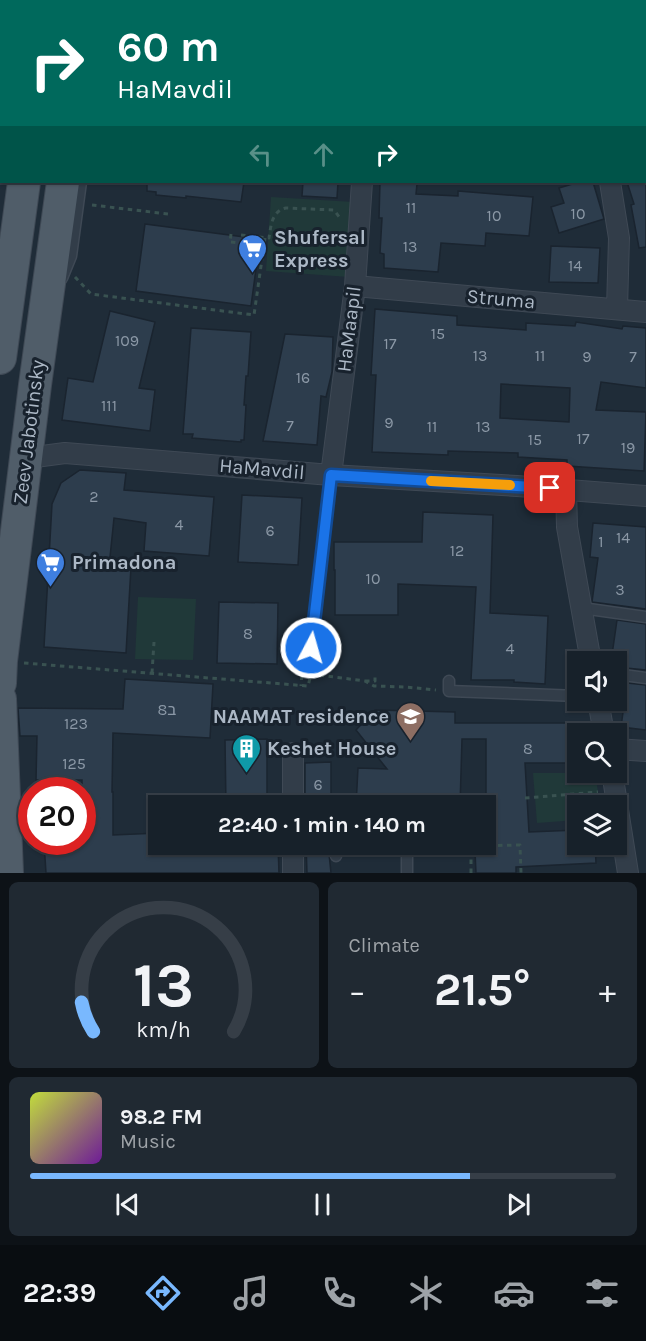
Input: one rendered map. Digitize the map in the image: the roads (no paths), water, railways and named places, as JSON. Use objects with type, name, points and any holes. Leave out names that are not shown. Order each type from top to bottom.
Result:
[{"type":"main road","name":"Zeev Jabotinsky","points":[[0,358],[10,210],[24,183]]},
{"type":"main road","name":"Zeev Jabotinsky","points":[[0,672],[43,325],[71,192]]},
{"type":"main road","points":[[0,699],[7,873]]},
{"type":"street","name":"HaMaapil","points":[[331,475],[355,286],[362,183]]},
{"type":"street","points":[[610,183],[619,238],[617,309]]},
{"type":"street","name":"Struma","points":[[355,286],[646,312]]},
{"type":"street","name":"HaMavdil","points":[[25,465],[35,457],[65,453],[331,475],[646,496]]},
{"type":"street","points":[[566,489],[567,527],[589,651]]},
{"type":"street","points":[[627,750],[646,751]]},
{"type":"street","points":[[293,753],[293,795]]},
{"type":"street","points":[[614,783],[628,873]]},
{"type":"street","points":[[293,855],[293,873]]},
{"type":"lane","points":[[43,325],[73,244],[71,192]]},
{"type":"lane","points":[[316,647],[311,648],[331,475]]},
{"type":"lane","points":[[582,608],[646,617]]},
{"type":"lane","points":[[627,675],[646,678]]},
{"type":"lane","points":[[449,686],[567,695]]},
{"type":"lane","points":[[406,855],[407,873]]},
{"type":"place","name":"Shufersal Express","points":[[253,274]]},
{"type":"place","name":"Primadona","points":[[51,588]]},
{"type":"place","name":"NAAMAT residence","points":[[410,742]]},
{"type":"place","name":"Keshet House","points":[[246,774]]}]
